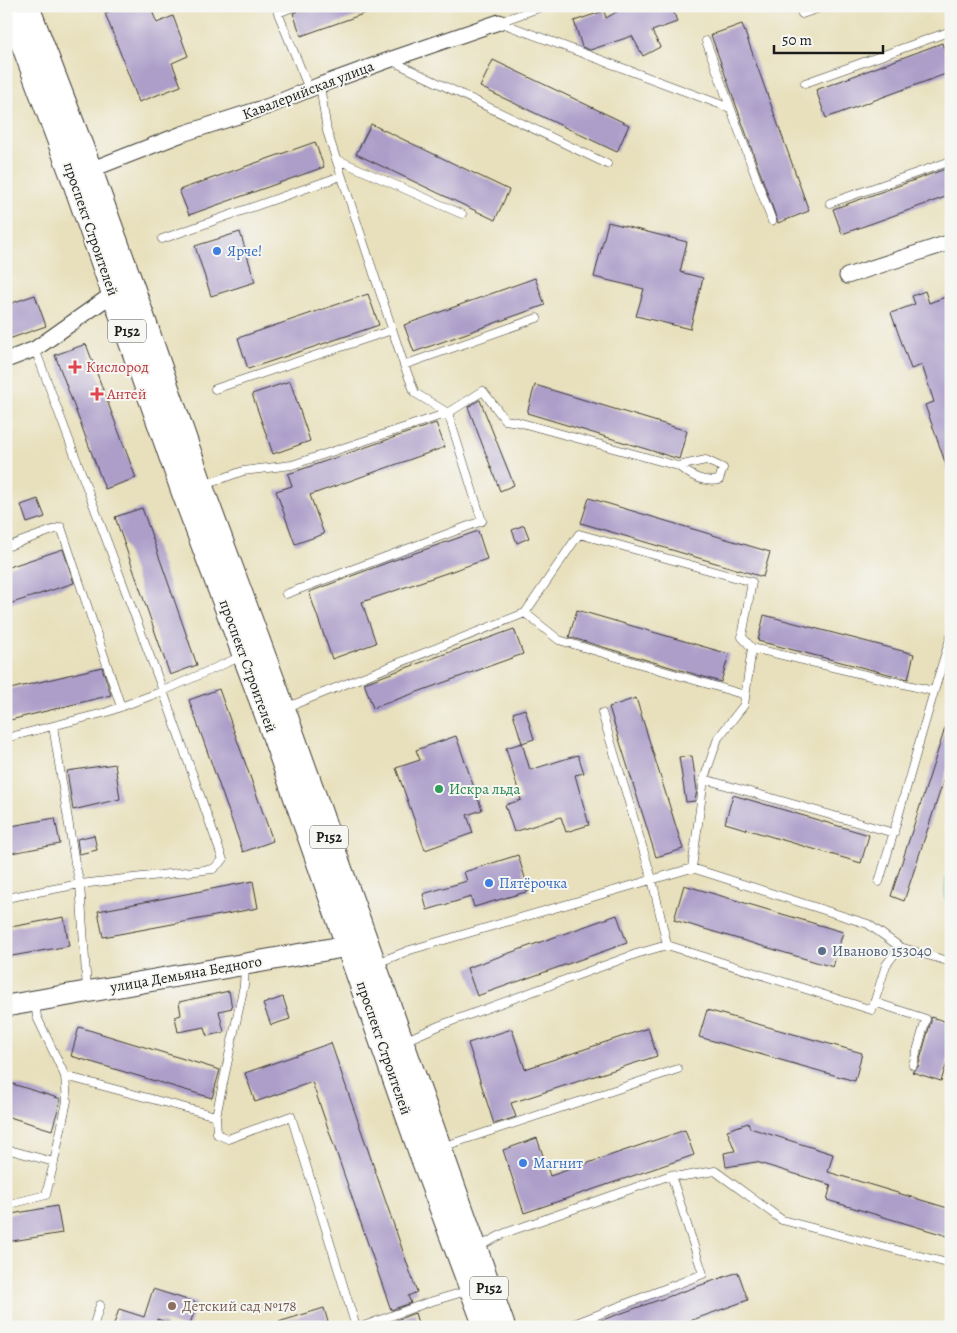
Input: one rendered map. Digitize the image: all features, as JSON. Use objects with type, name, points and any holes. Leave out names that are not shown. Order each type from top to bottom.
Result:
[{"type":"main road","name":"проспект Строителей","points":[[9,6],[82,174]]},
{"type":"main road","name":"проспект Строителей","points":[[26,6],[123,290],[201,487],[283,709],[421,1154],[467,1251]]},
{"type":"main road","name":"проспект Строителей","points":[[123,290],[184,493],[267,715],[357,944],[375,964],[440,1148],[467,1251],[480,1287],[503,1327]]},
{"type":"main road","name":"проспект Строителей","points":[[480,1287],[486,1327]]},
{"type":"street","name":"Кавалерийская улица","points":[[82,174],[182,134],[269,106],[314,87],[499,22]]},
{"type":"street","points":[[847,276],[951,242]]},
{"type":"street","points":[[6,360],[35,349],[123,290]]},
{"type":"street","name":"улица Демьяна Бедного","points":[[6,1006],[357,944]]},
{"type":"lane","points":[[286,594],[482,521],[448,413],[415,394],[404,365],[341,176],[314,87],[278,13],[295,6]]},
{"type":"lane","name":"Кавалерийская улица","points":[[499,22],[544,6]]},
{"type":"lane","points":[[802,14],[825,6]]},
{"type":"lane","points":[[499,22],[730,108]]},
{"type":"lane","points":[[805,83],[951,31]]},
{"type":"lane","points":[[706,41],[772,221]]},
{"type":"lane","points":[[388,60],[607,164]]},
{"type":"lane","points":[[336,159],[462,214]]},
{"type":"lane","points":[[830,203],[951,161]]},
{"type":"lane","points":[[162,239],[341,176]]},
{"type":"lane","points":[[404,365],[538,318]]},
{"type":"lane","points":[[215,389],[392,330]]},
{"type":"lane","points":[[6,898],[80,884],[213,869],[223,860],[163,690],[35,349]]},
{"type":"lane","points":[[201,487],[243,471],[292,465],[448,413],[483,391],[506,420],[678,466],[691,475],[709,482],[720,480],[723,468],[706,460],[678,466]]},
{"type":"lane","points":[[6,547],[62,528],[121,707]]},
{"type":"lane","points":[[283,709],[525,613],[579,534],[752,582],[742,637],[752,648],[934,691]]},
{"type":"lane","points":[[525,613],[559,640],[745,695]]},
{"type":"lane","points":[[879,882],[951,636]]},
{"type":"lane","points":[[692,868],[704,779],[718,738],[744,705],[752,648]]},
{"type":"lane","points":[[6,738],[107,712],[244,655]]},
{"type":"lane","points":[[602,713],[652,879],[667,944]]},
{"type":"lane","points":[[53,726],[74,863],[80,884],[87,992]]},
{"type":"lane","points":[[704,779],[894,833]]},
{"type":"lane","points":[[375,964],[410,950],[692,868],[868,924],[900,947],[951,962]]},
{"type":"lane","points":[[402,1042],[450,1022],[667,944],[872,1010],[886,965],[900,947]]},
{"type":"lane","points":[[245,964],[244,985],[216,1116],[217,1134],[228,1139],[291,1116],[356,1327]]},
{"type":"lane","points":[[6,1205],[46,1195],[67,1101],[65,1076],[38,1016],[35,1001]]},
{"type":"lane","points":[[874,1002],[926,1019],[913,1065]]},
{"type":"lane","points":[[440,1148],[678,1069]]},
{"type":"lane","points":[[65,1076],[216,1116]]},
{"type":"lane","points":[[6,1149],[54,1162]]},
{"type":"lane","points":[[467,1251],[505,1233],[671,1175],[684,1176],[715,1171],[782,1220],[951,1264]]},
{"type":"lane","points":[[566,1327],[703,1274],[671,1175]]},
{"type":"lane","points":[[360,1327],[426,1303],[480,1287]]},
{"type":"lane","points":[[93,1327],[100,1306]]},
{"type":"green space","points":[[951,864],[951,913],[946,900],[945,888]]},
{"type":"building","points":[[124,6],[150,6],[157,23],[173,16],[188,56],[172,63],[181,86],[139,102],[105,13]]},
{"type":"building","points":[[302,6],[380,6],[380,8],[301,36],[293,13]]},
{"type":"building","points":[[627,6],[672,6],[677,22],[652,31],[660,47],[643,56],[632,36],[590,50],[582,47],[574,21],[604,11],[606,18]]},
{"type":"building","points":[[742,24],[809,211],[778,223],[711,35]]},
{"type":"building","points":[[942,43],[951,66],[951,72],[826,118],[816,90]]},
{"type":"building","points":[[493,60],[629,125],[617,152],[480,87]]},
{"type":"building","points":[[371,124],[509,190],[495,220],[356,154]]},
{"type":"building","points":[[315,142],[324,167],[189,215],[179,190]]},
{"type":"building","points":[[951,167],[951,195],[842,234],[833,209]]},
{"type":"building","points":[[608,222],[687,242],[680,272],[703,278],[690,329],[636,316],[644,289],[594,277]]},
{"type":"building","points":[[240,232],[255,282],[211,296],[195,246]]},
{"type":"building","points":[[535,278],[545,305],[414,352],[404,325]]},
{"type":"building","points":[[925,291],[929,303],[951,295],[951,473],[949,473],[925,405],[934,402],[922,365],[911,369],[891,313],[915,304],[912,296]]},
{"type":"building","points":[[368,294],[379,325],[248,369],[238,338]]},
{"type":"building","points":[[35,295],[46,326],[6,340],[6,305]]},
{"type":"building","points":[[86,344],[136,478],[105,489],[55,355]]},
{"type":"building","points":[[290,381],[310,441],[273,454],[252,394]]},
{"type":"building","points":[[535,385],[687,431],[679,459],[527,413]]},
{"type":"building","points":[[479,400],[514,485],[500,491],[468,407]]},
{"type":"building","points":[[436,423],[445,447],[310,495],[324,534],[295,544],[276,491],[292,486],[288,474]]},
{"type":"building","points":[[589,498],[770,552],[763,577],[581,523]]},
{"type":"building","points":[[38,499],[45,517],[27,523],[21,505]]},
{"type":"building","points":[[142,508],[197,665],[170,675],[115,517]]},
{"type":"building","points":[[524,525],[529,538],[517,543],[512,530]]},
{"type":"building","points":[[478,531],[487,559],[362,602],[376,643],[332,659],[309,592]]},
{"type":"building","points":[[63,549],[74,583],[6,605],[6,568]]},
{"type":"building","points":[[577,610],[729,654],[721,682],[569,637]]},
{"type":"building","points":[[764,615],[914,654],[908,679],[758,641]]},
{"type":"building","points":[[514,629],[523,654],[373,708],[364,683]]},
{"type":"building","points":[[102,667],[111,695],[6,721],[6,690]]},
{"type":"building","points":[[219,689],[273,841],[243,852],[189,700]]},
{"type":"building","points":[[636,698],[683,849],[656,857],[609,707]]},
{"type":"building","points":[[525,709],[534,739],[522,743],[513,713]]},
{"type":"building","points":[[948,719],[951,719],[951,758],[904,901],[891,896]]},
{"type":"building","name":"Искра льда","points":[[456,736],[482,810],[467,815],[473,833],[425,850],[396,768],[420,760],[416,750]]},
{"type":"building","points":[[522,743],[530,770],[578,755],[584,773],[575,775],[589,825],[566,832],[561,817],[514,832],[505,805],[521,800],[506,748]]},
{"type":"building","points":[[692,756],[697,790],[695,801],[686,802],[679,757]]},
{"type":"building","points":[[115,764],[120,799],[73,810],[67,771]]},
{"type":"building","points":[[733,795],[869,835],[861,863],[725,823]]},
{"type":"building","points":[[55,818],[60,844],[6,854],[6,827]]},
{"type":"building","points":[[94,835],[97,850],[79,854],[77,839]]},
{"type":"building","points":[[518,855],[529,891],[474,907],[471,897],[427,910],[423,894],[467,881],[464,872]]},
{"type":"building","points":[[253,881],[258,908],[103,937],[98,911]]},
{"type":"building","points":[[684,885],[843,932],[833,967],[674,920]]},
{"type":"building","points":[[617,915],[627,943],[477,996],[467,968]]},
{"type":"building","points":[[64,917],[69,946],[6,957],[6,928]]},
{"type":"building","points":[[229,991],[232,1008],[219,1011],[224,1032],[207,1036],[205,1027],[178,1032],[175,1017],[181,1015],[179,1002]]},
{"type":"building","points":[[283,997],[290,1019],[271,1025],[263,1004]]},
{"type":"building","points":[[707,1010],[862,1053],[855,1081],[699,1037]]},
{"type":"building","points":[[931,1017],[951,1023],[951,1060],[948,1060],[941,1081],[912,1072],[918,1067]]},
{"type":"building","points":[[79,1027],[220,1070],[212,1098],[71,1056]]},
{"type":"building","points":[[648,1028],[657,1056],[511,1103],[516,1117],[494,1124],[468,1043],[512,1029],[525,1069]]},
{"type":"building","points":[[331,1043],[417,1292],[408,1296],[411,1303],[391,1310],[312,1082],[255,1102],[245,1073]]},
{"type":"building","points":[[6,1082],[61,1099],[52,1130],[6,1116]]},
{"type":"building","points":[[748,1123],[750,1128],[833,1154],[828,1172],[951,1209],[951,1237],[827,1200],[831,1185],[756,1162],[726,1167],[724,1153],[735,1151],[727,1130]]},
{"type":"building","points":[[685,1130],[694,1155],[524,1213],[503,1150],[537,1138],[550,1176]]},
{"type":"building","points":[[57,1206],[62,1233],[6,1242],[6,1215]]},
{"type":"building","points":[[738,1272],[748,1300],[673,1327],[589,1327],[588,1325]]},
{"type":"building","name":"Детский сад №178","points":[[153,1289],[197,1303],[189,1327],[182,1327],[157,1319],[157,1321],[166,1324],[166,1327],[113,1327],[119,1309],[144,1317]]},
{"type":"building","points":[[324,1308],[328,1322],[311,1327],[273,1327],[272,1324]]},
{"type":"building","points":[[415,1313],[419,1327],[378,1327]]},
{"type":"place","name":"Ярче!","points":[[217,251]]},
{"type":"place","name":"Кислород","points":[[75,367]]},
{"type":"place","name":"Антей","points":[[97,394]]},
{"type":"place","name":"Искра льда","points":[[439,789]]},
{"type":"place","name":"Пятёрочка","points":[[489,883]]},
{"type":"place","name":"Иваново 153040","points":[[822,951]]},
{"type":"place","name":"Магнит","points":[[523,1163]]},
{"type":"place","name":"Детский сад №178","points":[[172,1306]]}]
